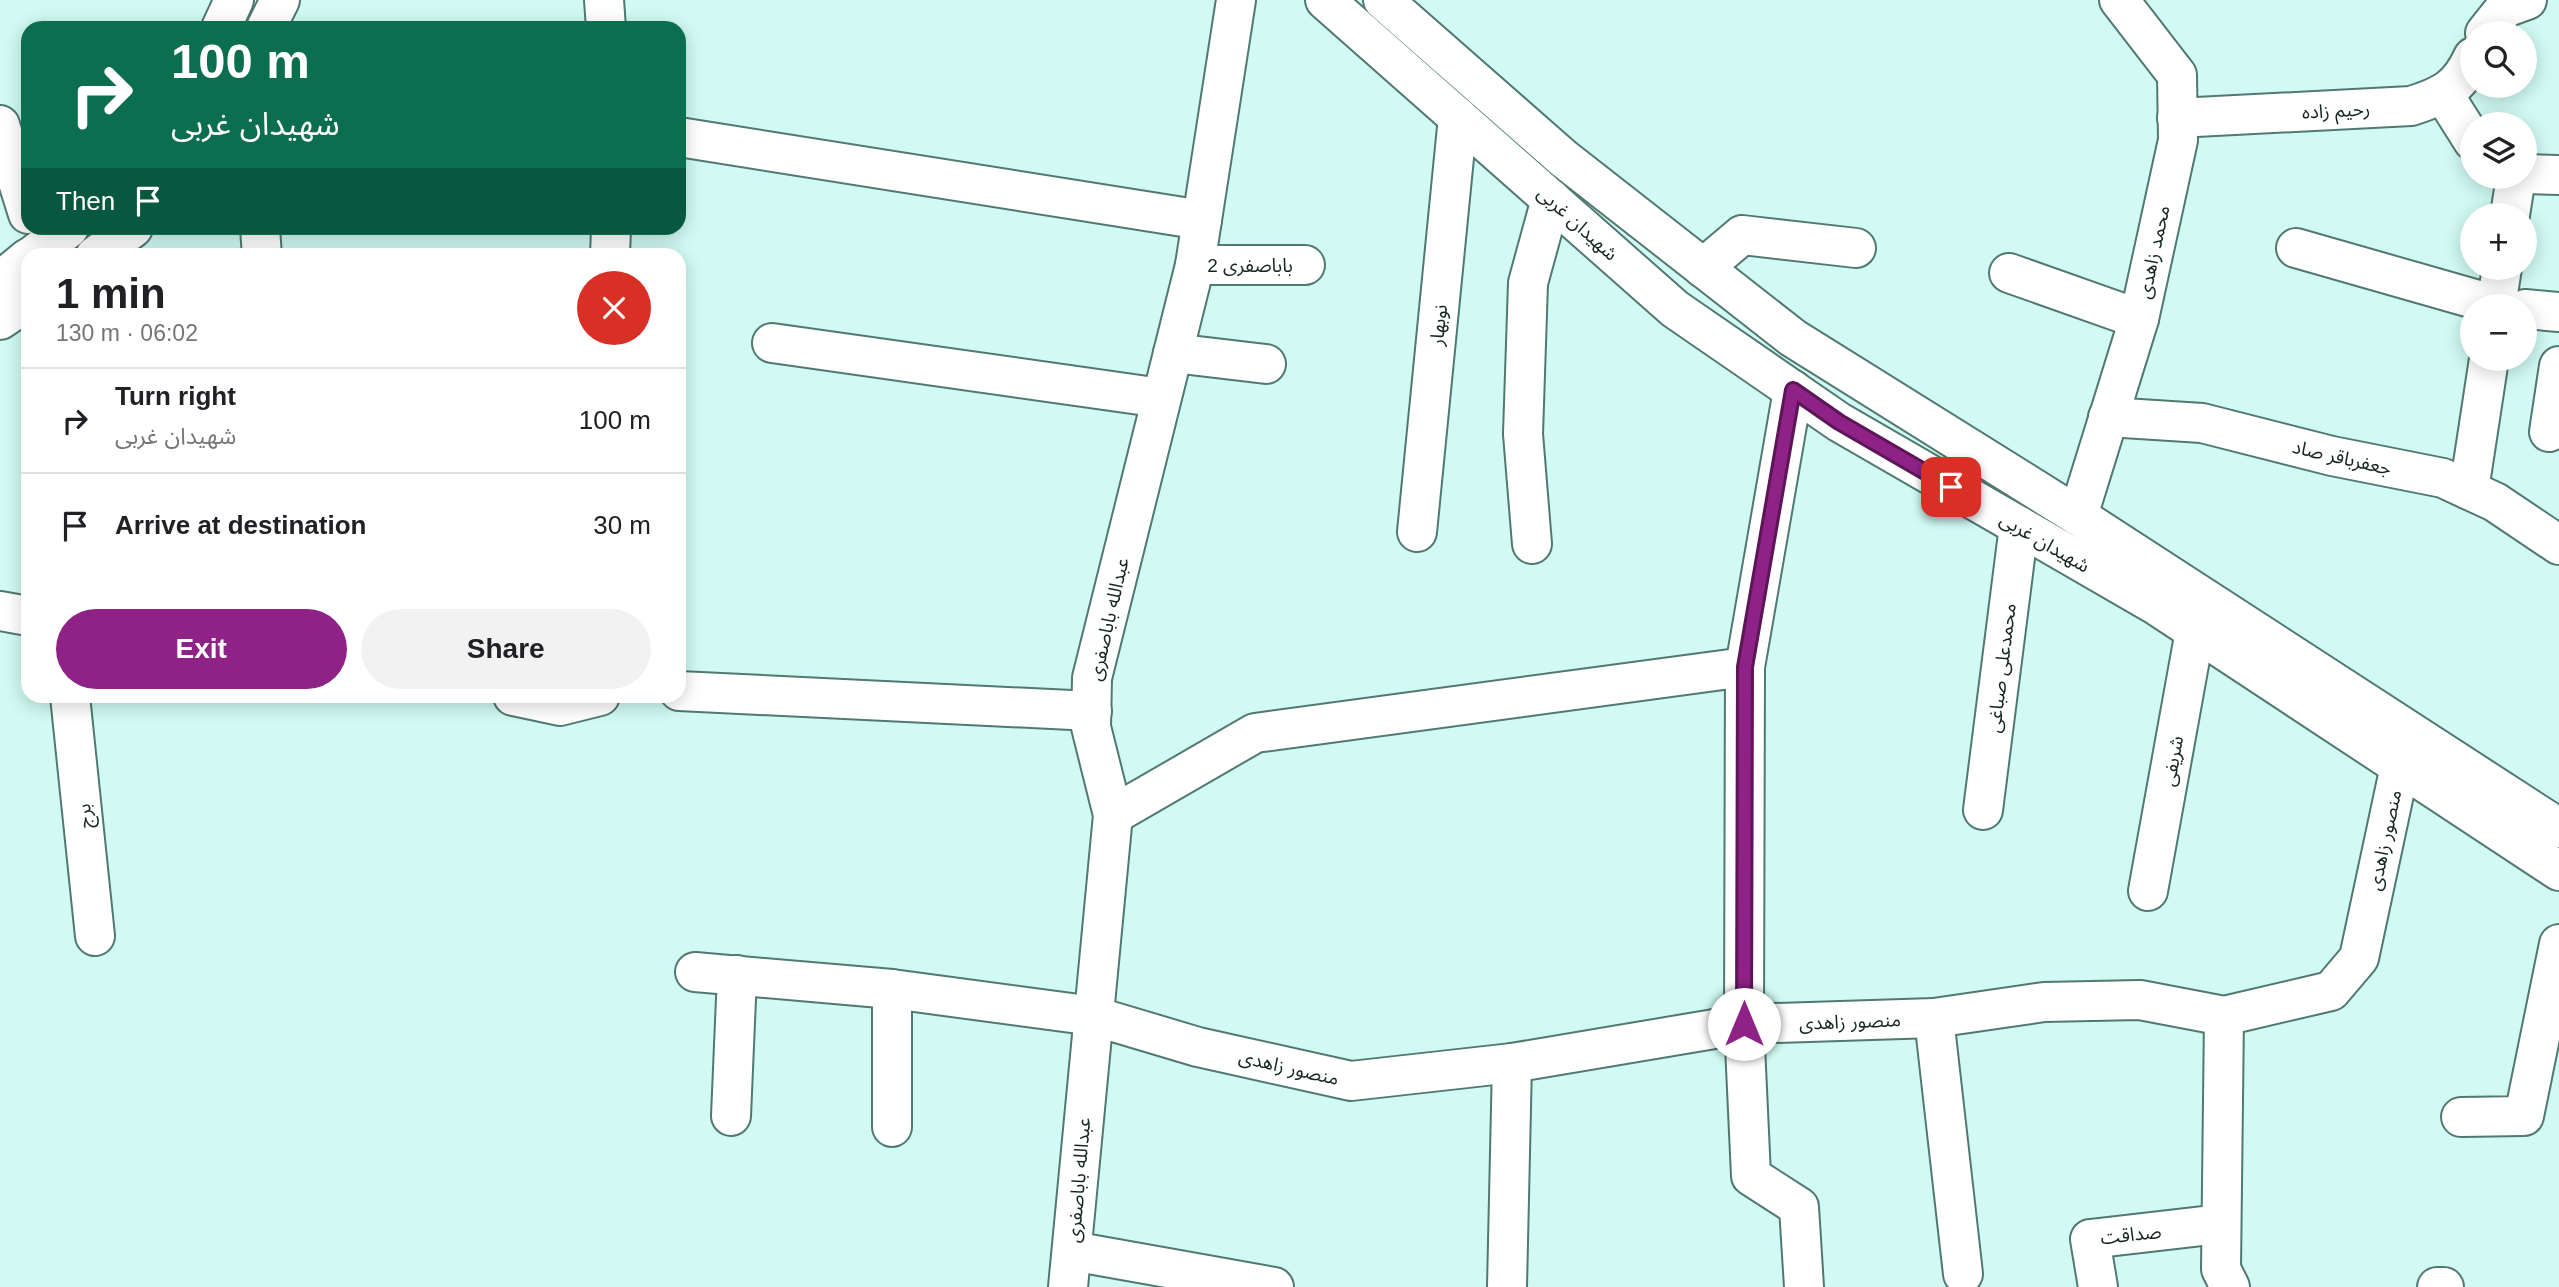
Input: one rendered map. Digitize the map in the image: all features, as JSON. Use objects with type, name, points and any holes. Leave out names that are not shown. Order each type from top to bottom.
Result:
[{"type":"street","points":[[224,21],[234,0]]},
{"type":"street","points":[[270,21],[280,0]]},
{"type":"street","points":[[604,0],[606,21]]},
{"type":"street","name":"عبدالله باباصفری","points":[[1070,1269],[1113,815],[1091,727],[1092,678],[1195,265],[1236,0]]},
{"type":"street","name":"شهیدان غربی","points":[[1325,0],[1675,309],[1839,422],[2195,631],[2559,871]]},
{"type":"street","name":"شهیدان غربی","points":[[1383,0],[1563,158],[1793,338],[2078,516],[2559,828]]},
{"type":"street","name":"محمد زاهدی","points":[[2078,516],[2139,319],[2178,140],[2177,75],[2119,0]]},
{"type":"street","points":[[2495,21],[2505,8],[2527,0]]},
{"type":"street","name":"رحیم زاده","points":[[2177,118],[2411,106],[2444,95],[2460,79]]},
{"type":"street","points":[[2444,95],[2460,120]]},
{"type":"street","name":"نوبهار","points":[[1417,532],[1458,117]]},
{"type":"street","points":[[0,125],[21,188]]},
{"type":"street","points":[[686,138],[1202,219]]},
{"type":"street","points":[[2537,174],[2559,175]]},
{"type":"street","points":[[1532,544],[1523,434],[1528,283],[1551,199]]},
{"type":"street","points":[[106,248],[124,235]]},
{"type":"street","points":[[1703,268],[1742,235],[1856,248]]},
{"type":"street","points":[[2296,248],[2460,295]]},
{"type":"street","points":[[0,281],[21,258]]},
{"type":"street","name":"باباصفری 2","points":[[1195,265],[1305,265]]},
{"type":"street","points":[[2009,273],[2139,319]]},
{"type":"street","points":[[0,320],[21,306]]},
{"type":"street","points":[[2537,310],[2559,312]]},
{"type":"street","points":[[772,343],[1161,398]]},
{"type":"street","points":[[1173,353],[1266,363]]},
{"type":"street","points":[[2549,432],[2559,366]]},
{"type":"street","points":[[2469,490],[2487,371]]},
{"type":"street","points":[[1793,390],[1745,667],[1744,1024],[1751,1176],[1799,1207],[1804,1287]]},
{"type":"street","name":"جعفرباقر صاد","points":[[2108,417],[2202,423],[2332,457],[2443,478],[2495,502],[2559,545]]},
{"type":"street","name":"محمدعلی صباغی","points":[[1983,810],[2019,526]]},
{"type":"street","points":[[0,611],[21,616]]},
{"type":"street","name":"شریفی","points":[[2148,891],[2195,631]]},
{"type":"street","points":[[1113,815],[1255,733],[1745,667]]},
{"type":"street","points":[[686,691],[1092,711]]},
{"type":"street","name":"برج","points":[[72,703],[95,936]]},
{"type":"street","name":"منصور زاهدی","points":[[695,972],[892,989],[1094,1016],[1198,1047],[1350,1082],[1512,1063],[1744,1024],[1934,1018],[2044,1002],[2140,1000],[2224,1016],[2332,991],[2359,958],[2400,766]]},
{"type":"street","points":[[2461,1117],[2524,1116],[2559,944]]},
{"type":"street","points":[[731,1116],[737,975]]},
{"type":"street","points":[[892,989],[892,1127]]},
{"type":"street","points":[[2224,1016],[2220,1224],[2221,1269],[2230,1287]]},
{"type":"street","points":[[1934,1018],[1964,1274]]},
{"type":"street","points":[[1507,1287],[1512,1063]]},
{"type":"street","name":"صداقت","points":[[2098,1287],[2090,1239],[2220,1224]]},
{"type":"street","points":[[1070,1269],[1274,1287]]},
{"type":"street","points":[[2437,1287],[2444,1287]]},
{"type":"route","points":[[1744,1024],[1745,667],[1793,390],[1839,422],[1951,487]]}]
